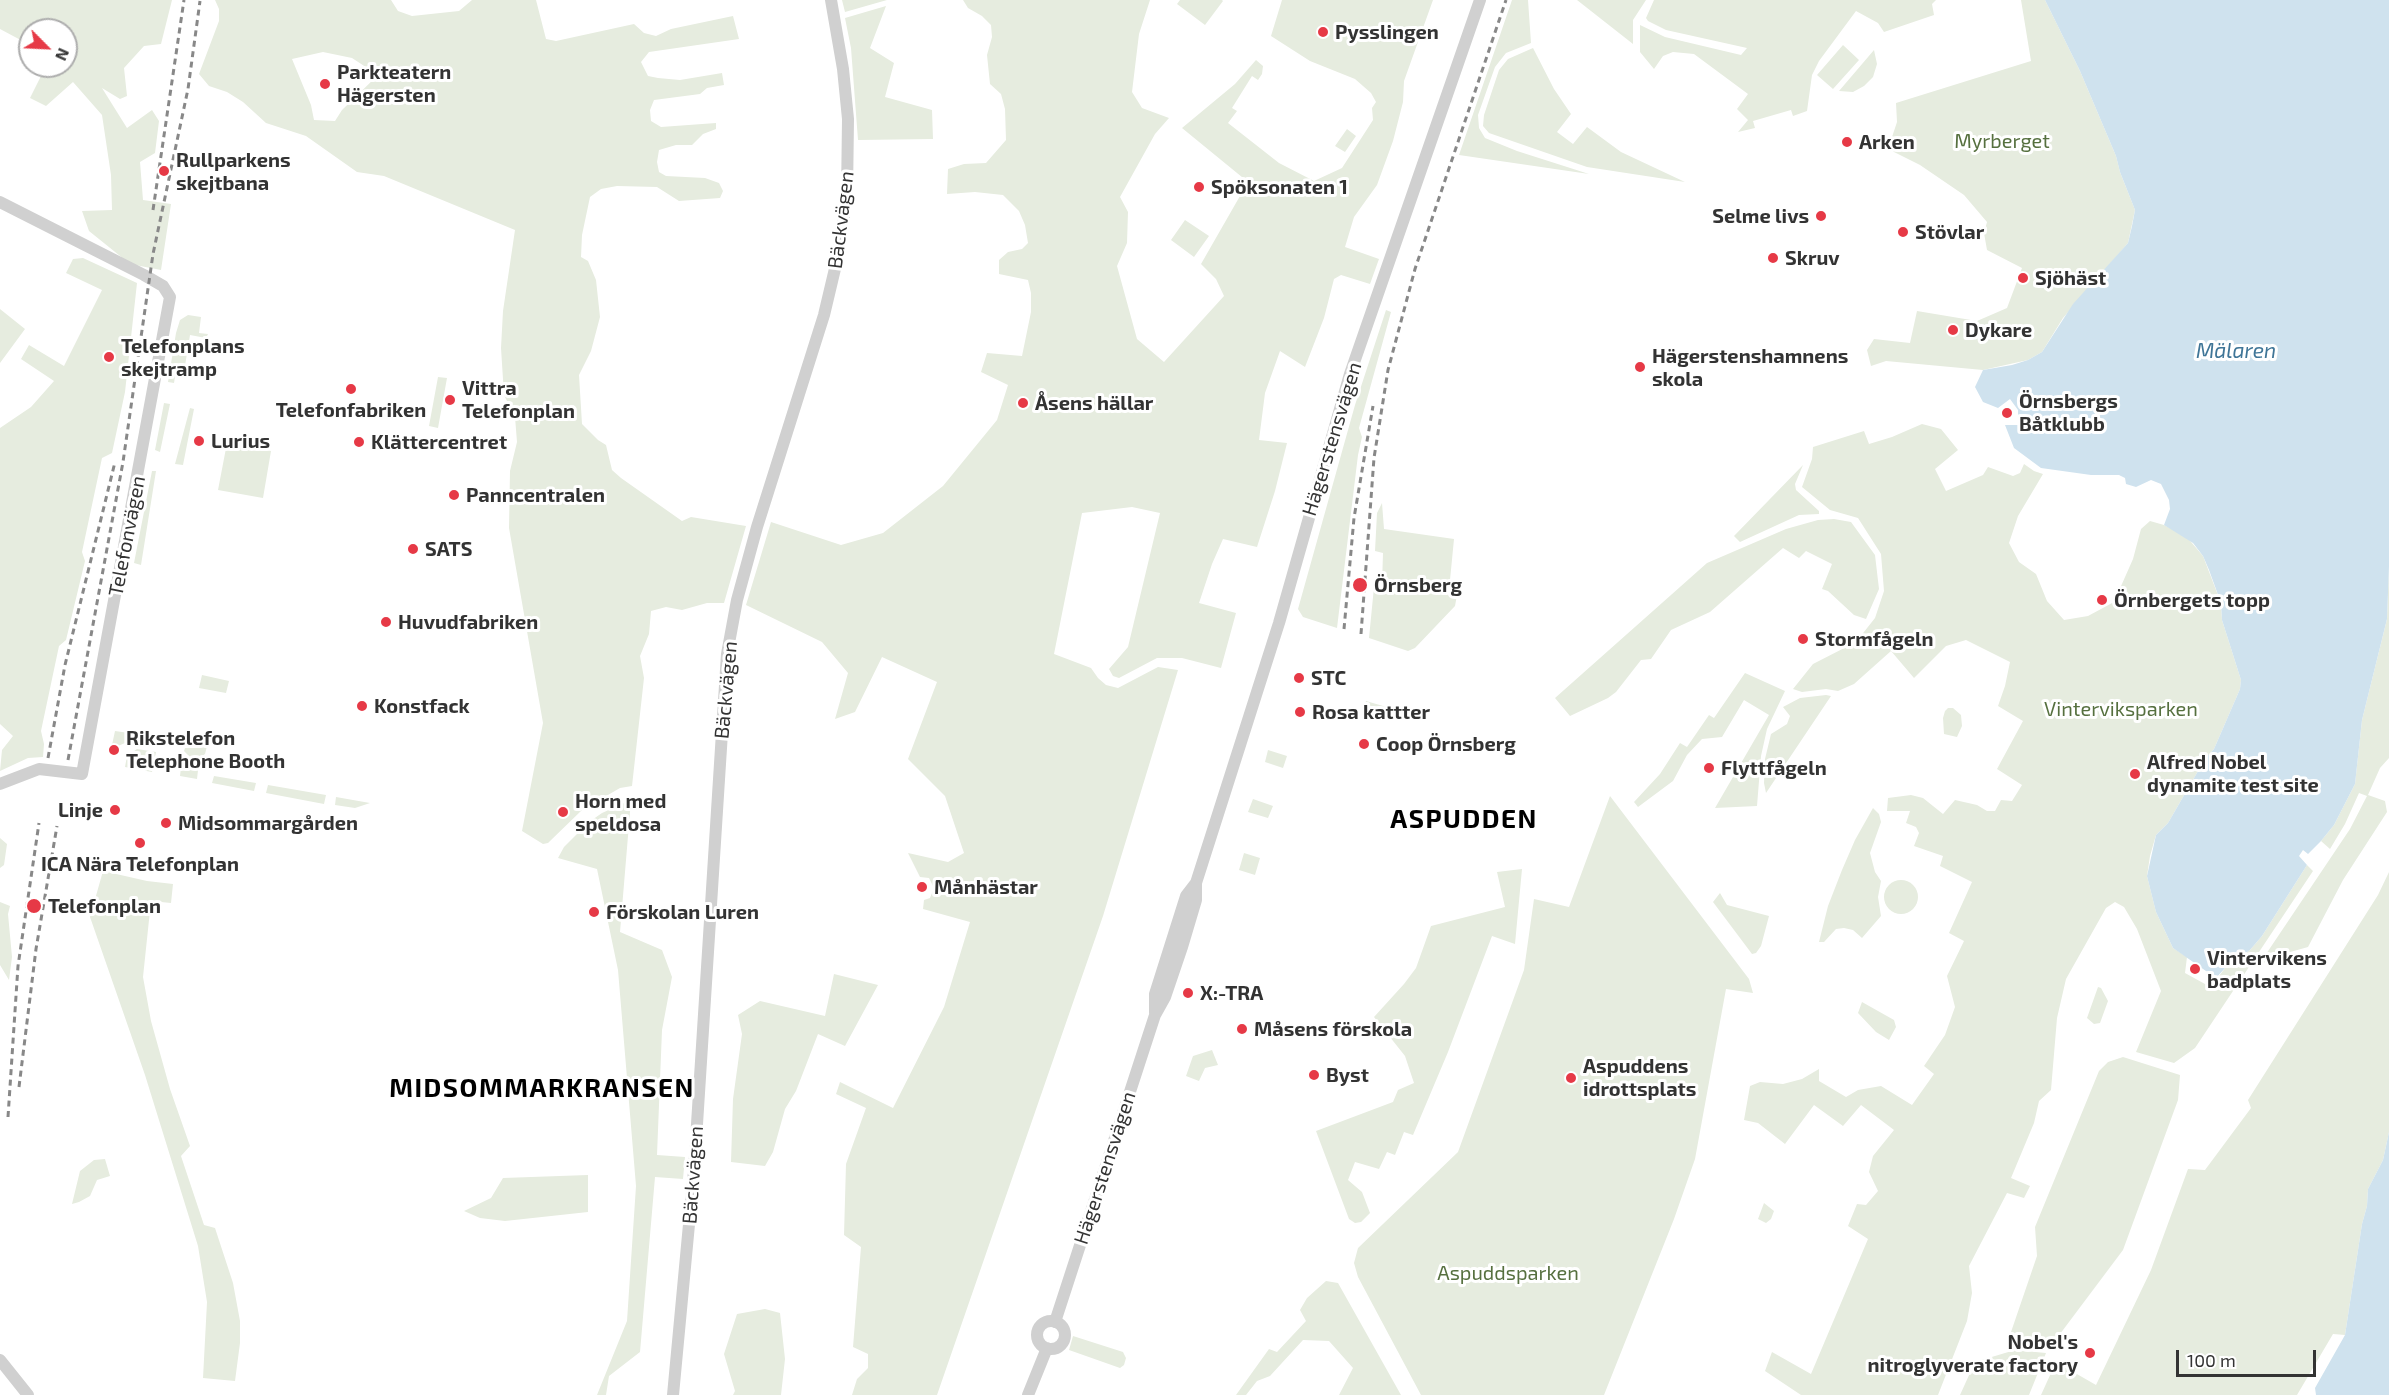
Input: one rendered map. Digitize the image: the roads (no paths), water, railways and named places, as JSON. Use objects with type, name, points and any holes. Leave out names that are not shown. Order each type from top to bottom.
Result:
[{"type":"street","name":"Bäckvägen","points":[[673,1395],[694,1171],[727,654],[737,600],[757,527],[824,315],[838,256],[848,195],[848,120],[843,69],[831,0]]},
{"type":"street","name":"Hägerstensvägen","points":[[1055,1322],[1155,1015],[1165,997],[1182,947],[1196,900],[1196,883],[1276,633],[1350,374],[1480,0]]},
{"type":"street","name":"Telefonvägen","points":[[0,202],[164,286],[170,297],[82,774],[39,769],[31,770],[0,784]]},
{"type":"street","name":"Hägerstensvägen","points":[[1055,1322],[1064,1330],[1064,1339],[1058,1347],[1047,1348],[1037,1339],[1038,1330],[1045,1323],[1055,1322]]},
{"type":"street","name":"Hägerstensvägen","points":[[1028,1395],[1047,1348]]},
{"type":"street","points":[[0,1360],[28,1395]]},
{"type":"water","name":"Mälaren","points":[[2045,0],[2389,0],[2389,566],[2387,619],[2362,720],[2355,784],[2334,825],[2308,854],[2303,850],[2299,856],[2307,865],[2262,936],[2250,950],[2226,967],[2216,978],[2173,948],[2156,912],[2147,876],[2156,835],[2168,823],[2205,759],[2214,749],[2240,689],[2241,680],[2222,620],[2221,603],[2209,570],[2203,556],[2193,543],[2164,525],[2170,509],[2169,500],[2161,484],[2151,480],[2136,487],[2126,484],[2125,478],[2119,475],[2091,475],[2041,468],[2014,448],[2005,425],[2018,425],[2018,410],[2010,399],[1998,408],[1983,402],[1975,387],[1983,370],[2012,365],[2042,352],[2073,304],[2128,243],[2135,210],[2116,156],[2080,71]]},
{"type":"water","points":[[2389,1132],[2389,1395],[2316,1395],[2315,1388],[2345,1335],[2368,1189],[2383,1160]]},
{"type":"railway","points":[[153,210],[184,0]]},
{"type":"railway","points":[[1361,634],[1374,458],[1388,370],[1415,269],[1506,0]]},
{"type":"railway","points":[[68,760],[123,462],[153,254],[188,89],[200,1]]},
{"type":"railway","points":[[1344,629],[1354,518],[1373,406]]},
{"type":"railway","points":[[48,758],[65,665],[115,462]]},
{"type":"railway","points":[[8,1117],[18,966],[39,823]]},
{"type":"railway","points":[[19,1087],[36,949],[57,826]]},
{"type":"place","name":"Pysslingen","points":[[1323,32]]},
{"type":"place","name":"Parkteatern Hägersten","points":[[325,84]]},
{"type":"place","name":"Arken","points":[[1847,142]]},
{"type":"place","name":"Rullparkens skejtbana","points":[[164,171]]},
{"type":"place","name":"Spöksonaten 1","points":[[1199,187]]},
{"type":"place","name":"Selme livs","points":[[1821,216]]},
{"type":"place","name":"Stövlar","points":[[1903,232]]},
{"type":"place","name":"Skruv","points":[[1773,258]]},
{"type":"place","name":"Sjöhäst","points":[[2023,278]]},
{"type":"place","name":"Dykare","points":[[1953,330]]},
{"type":"place","name":"Telefonplans skejtramp","points":[[109,357]]},
{"type":"place","name":"Hägerstenshamnens skola","points":[[1640,367]]},
{"type":"place","name":"Telefonfabriken","points":[[351,389]]},
{"type":"place","name":"Vittra Telefonplan","points":[[450,400]]},
{"type":"place","name":"Åsens hällar","points":[[1023,403]]},
{"type":"place","name":"Örnsbergs Båtklubb","points":[[2007,413]]},
{"type":"place","name":"Lurius","points":[[199,441]]},
{"type":"place","name":"Klättercentret","points":[[359,442]]},
{"type":"place","name":"Panncentralen","points":[[454,495]]},
{"type":"place","name":"SATS","points":[[413,549]]},
{"type":"place","name":"Örnsberg","points":[[1360,585]]},
{"type":"place","name":"Örnbergets topp","points":[[2102,600]]},
{"type":"place","name":"Huvudfabriken","points":[[386,622]]},
{"type":"place","name":"Stormfågeln","points":[[1803,639]]},
{"type":"place","name":"STC","points":[[1299,678]]},
{"type":"place","name":"Konstfack","points":[[362,706]]},
{"type":"place","name":"Rosa kattter","points":[[1300,712]]},
{"type":"place","name":"Coop Örnsberg","points":[[1364,744]]},
{"type":"place","name":"Rikstelefon Telephone Booth","points":[[114,750]]},
{"type":"place","name":"Flyttfågeln","points":[[1709,768]]},
{"type":"place","name":"Alfred Nobel dynamite test site","points":[[2135,774]]},
{"type":"place","name":"Linje","points":[[115,810]]},
{"type":"place","name":"Horn med speldosa","points":[[563,812]]},
{"type":"place","name":"Midsommargården","points":[[166,823]]},
{"type":"place","name":"ICA Nära Telefonplan","points":[[140,843]]},
{"type":"place","name":"Månhästar","points":[[922,887]]},
{"type":"place","name":"Telefonplan","points":[[34,906]]},
{"type":"place","name":"Förskolan Luren","points":[[594,912]]},
{"type":"place","name":"Vintervikens badplats","points":[[2195,969]]},
{"type":"place","name":"X:-TRA","points":[[1188,993]]},
{"type":"place","name":"Måsens förskola","points":[[1242,1029]]},
{"type":"place","name":"Byst","points":[[1314,1075]]},
{"type":"place","name":"Aspuddens idrottsplats","points":[[1571,1078]]},
{"type":"place","name":"Nobel's nitroglyverate factory","points":[[2090,1353]]},
{"type":"district","name":"ASPUDDEN","points":[[1464,819]]},
{"type":"district","name":"MIDSOMMARKRANSEN","points":[[542,1088]]},
{"type":"park label","name":"Myrberget","points":[[2002,141]]},
{"type":"park label","name":"Vinterviksparken","points":[[2121,709]]},
{"type":"park label","name":"Aspuddsparken","points":[[1508,1273]]}]
